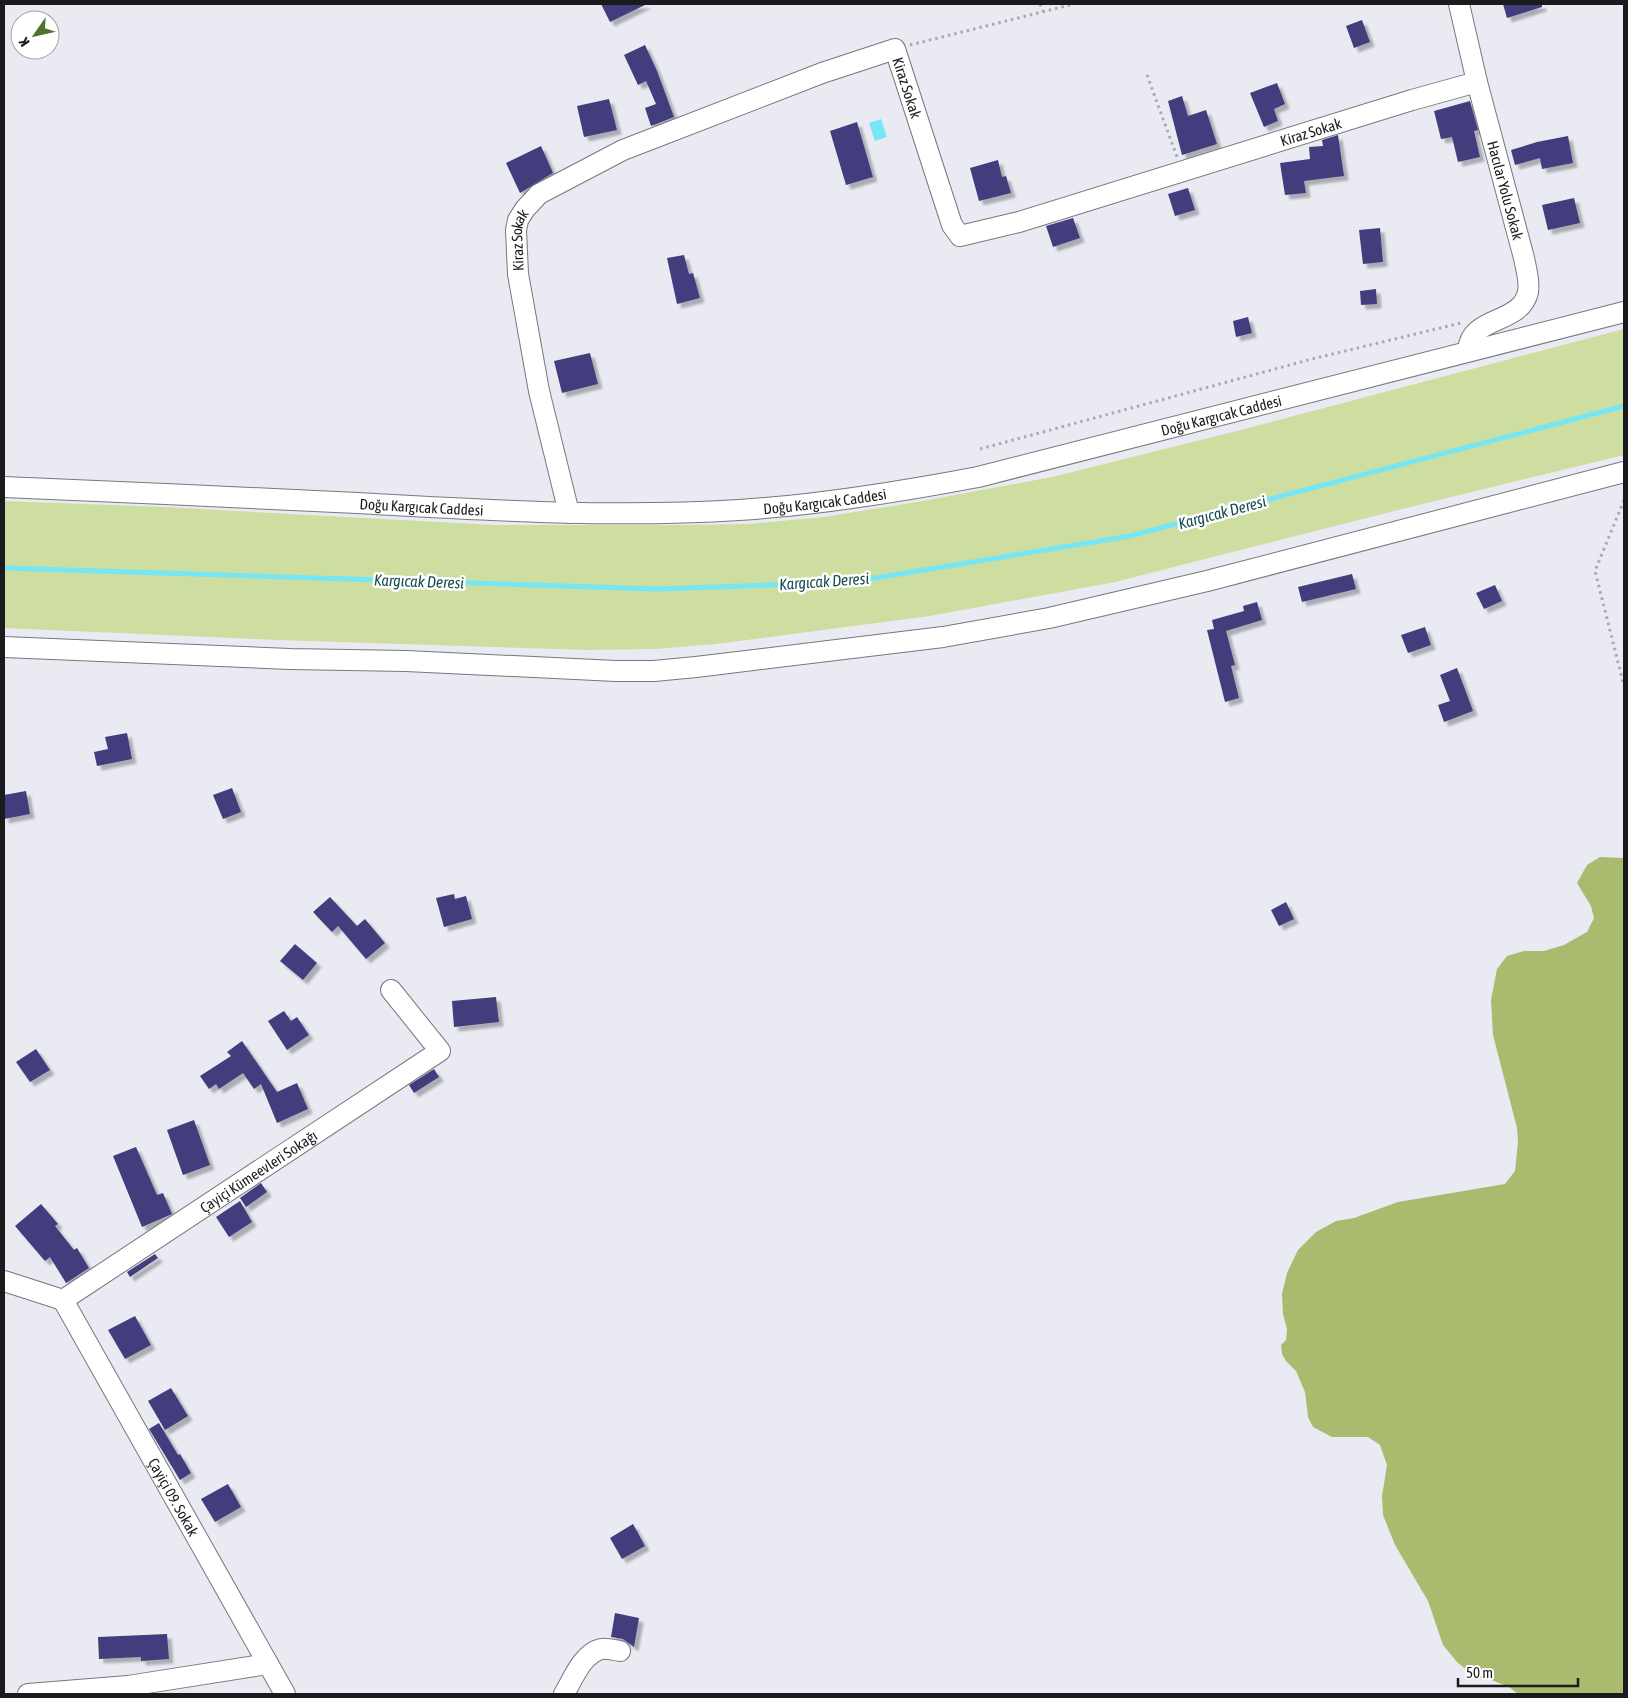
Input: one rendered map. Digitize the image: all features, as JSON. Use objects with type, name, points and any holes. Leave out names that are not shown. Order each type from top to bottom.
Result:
[{"type":"street","name":"Hacılar Yolu Sokak","points":[[1459,4],[1477,82],[1524,258],[1528,288],[1527,295],[1517,310],[1476,332],[1469,342],[1468,351]]},
{"type":"street","name":"Kiraz Sokak","points":[[569,513],[539,391],[518,274],[516,230],[518,220],[525,209],[539,194],[623,150],[822,73],[895,48],[952,225],[960,236],[1019,222],[1412,100],[1477,82]]},
{"type":"street","name":"Doğu Kargıcak Caddesi","points":[[4,487],[569,513],[670,513],[742,510],[828,501],[978,477],[1624,312]]},
{"type":"street","points":[[4,647],[290,659],[406,661],[616,671],[654,671],[696,667],[943,637],[1049,618],[1207,581],[1624,472]]},
{"type":"street","name":"Çayiçi Kümeevleri Sokağı","points":[[63,1300],[440,1051],[391,990]]},
{"type":"street","points":[[4,1281],[63,1300]]},
{"type":"street","name":"Çayiçi 09. Sokak","points":[[63,1300],[286,1694]]},
{"type":"street","points":[[564,1694],[590,1654],[602,1649],[620,1651]]},
{"type":"street","points":[[28,1694],[128,1686],[268,1664]]},
{"type":"path","points":[[1040,4],[1043,12]]},
{"type":"path","points":[[895,48],[1074,4]]},
{"type":"path","points":[[1147,75],[1183,172]]},
{"type":"path","points":[[980,449],[1312,359],[1470,321]]},
{"type":"path","points":[[1624,500],[1595,571],[1624,686]]},
{"type":"green space","points":[[1624,329],[1624,455],[1115,582],[930,616],[716,644],[656,649],[589,650],[277,640],[4,628],[4,501],[164,507],[494,525],[749,524],[824,517],[1052,477],[1237,431]]},
{"type":"green space","points":[[1600,857],[1624,858],[1624,1694],[1518,1694],[1509,1687],[1489,1679],[1475,1677],[1457,1662],[1443,1645],[1428,1601],[1395,1545],[1383,1515],[1382,1496],[1387,1465],[1380,1445],[1368,1437],[1332,1437],[1313,1427],[1308,1417],[1305,1392],[1296,1371],[1282,1354],[1281,1345],[1286,1340],[1287,1329],[1283,1314],[1282,1294],[1287,1273],[1298,1250],[1316,1232],[1336,1221],[1354,1218],[1398,1202],[1505,1184],[1515,1171],[1518,1142],[1517,1128],[1493,1035],[1491,1000],[1497,969],[1507,956],[1524,951],[1544,951],[1564,945],[1587,932],[1594,918],[1591,906],[1577,883],[1587,865]]},
{"type":"water","points":[[881,119],[887,137],[875,141],[869,123]]},
{"type":"building","points":[[601,4],[647,4],[610,22]]},
{"type":"building","points":[[1503,4],[1542,4],[1542,7],[1507,18]]},
{"type":"building","points":[[1362,20],[1370,42],[1354,48],[1346,26]]},
{"type":"building","points":[[645,45],[674,117],[651,126],[645,108],[656,104],[646,81],[638,85],[624,55]]},
{"type":"building","points":[[1277,83],[1285,104],[1274,109],[1278,121],[1264,127],[1250,93]]},
{"type":"building","points":[[1182,96],[1188,116],[1206,110],[1217,144],[1182,155],[1168,101]]},
{"type":"building","points":[[609,99],[617,130],[584,137],[577,106]]},
{"type":"building","points":[[1470,101],[1478,130],[1474,131],[1480,157],[1458,162],[1452,137],[1441,139],[1434,111]]},
{"type":"building","points":[[857,122],[873,177],[846,185],[830,131]]},
{"type":"building","points":[[1338,135],[1344,176],[1304,181],[1306,193],[1285,195],[1280,163],[1310,159],[1309,147],[1323,146],[1322,140]]},
{"type":"building","points":[[1568,136],[1573,163],[1542,169],[1540,158],[1515,165],[1511,150],[1537,142]]},
{"type":"building","points":[[541,146],[553,173],[520,193],[506,163]]},
{"type":"building","points":[[998,160],[1002,177],[1006,176],[1011,193],[979,201],[970,168]]},
{"type":"building","points":[[1188,188],[1195,210],[1175,216],[1168,194]]},
{"type":"building","points":[[1574,198],[1580,223],[1548,230],[1542,205]]},
{"type":"building","points":[[1073,218],[1080,238],[1053,247],[1046,226]]},
{"type":"building","points":[[1380,228],[1383,262],[1363,264],[1359,230]]},
{"type":"building","points":[[684,255],[689,274],[693,273],[700,298],[677,304],[667,258]]},
{"type":"building","points":[[1376,289],[1377,304],[1361,305],[1360,291]]},
{"type":"building","points":[[1248,317],[1252,333],[1236,337],[1233,321]]},
{"type":"building","points":[[590,353],[598,384],[562,393],[554,361]]},
{"type":"building","points":[[1352,574],[1356,589],[1302,602],[1298,587]]},
{"type":"building","points":[[1495,585],[1502,601],[1484,609],[1476,593]]},
{"type":"building","points":[[1257,602],[1262,620],[1226,631],[1235,665],[1231,666],[1239,698],[1225,702],[1207,630],[1214,629],[1212,620],[1244,611],[1243,606]]},
{"type":"building","points":[[1425,627],[1431,645],[1408,653],[1401,635]]},
{"type":"building","points":[[1457,668],[1473,711],[1444,722],[1438,705],[1450,701],[1440,675]]},
{"type":"building","points":[[127,733],[132,759],[97,766],[94,752],[108,749],[105,737]]},
{"type":"building","points":[[232,788],[241,812],[223,819],[213,795]]},
{"type":"building","points":[[26,791],[30,814],[4,819],[4,795]]},
{"type":"building","points":[[454,894],[455,899],[466,896],[472,919],[444,927],[436,898]]},
{"type":"building","points":[[330,897],[357,926],[365,919],[385,943],[366,959],[338,926],[332,932],[313,912]]},
{"type":"building","points":[[1286,902],[1294,919],[1279,926],[1271,910]]},
{"type":"building","points":[[295,944],[317,963],[303,980],[280,961]]},
{"type":"building","points":[[496,997],[499,1022],[454,1027],[452,1001]]},
{"type":"building","points":[[284,1011],[291,1021],[297,1017],[309,1035],[287,1050],[268,1021]]},
{"type":"building","points":[[242,1041],[277,1092],[297,1083],[308,1109],[277,1123],[261,1084],[254,1089],[243,1073],[219,1089],[216,1084],[209,1089],[200,1076],[231,1056],[227,1052]]},
{"type":"building","points":[[36,1049],[50,1070],[30,1082],[16,1062]]},
{"type":"building","points":[[434,1069],[439,1077],[414,1093],[409,1085]]},
{"type":"building","points":[[194,1120],[210,1165],[183,1175],[167,1130]]},
{"type":"building","points":[[136,1147],[157,1195],[163,1193],[172,1214],[142,1227],[113,1156]]},
{"type":"building","points":[[261,1183],[267,1192],[246,1207],[240,1198]]},
{"type":"building","points":[[240,1201],[252,1222],[229,1237],[216,1217]]},
{"type":"building","points":[[41,1204],[58,1224],[55,1226],[74,1250],[77,1248],[89,1268],[66,1283],[50,1257],[45,1261],[15,1226]]},
{"type":"building","points":[[155,1254],[158,1258],[130,1277],[127,1272]]},
{"type":"building","points":[[135,1316],[151,1345],[125,1359],[108,1330]]},
{"type":"building","points":[[171,1388],[188,1416],[165,1430],[148,1401]]},
{"type":"building","points":[[159,1423],[191,1473],[180,1480],[149,1429]]},
{"type":"building","points":[[228,1484],[241,1507],[215,1522],[201,1499]]},
{"type":"building","points":[[633,1524],[645,1546],[622,1559],[610,1538]]},
{"type":"building","points":[[615,1613],[639,1618],[634,1647],[623,1639],[611,1637]]},
{"type":"building","points":[[167,1634],[169,1659],[141,1661],[141,1657],[99,1659],[98,1637]]},
{"type":"waterway","name":"Kargıcak Deresi","points":[[4,568],[657,589],[851,582],[1130,536],[1624,406]]}]
